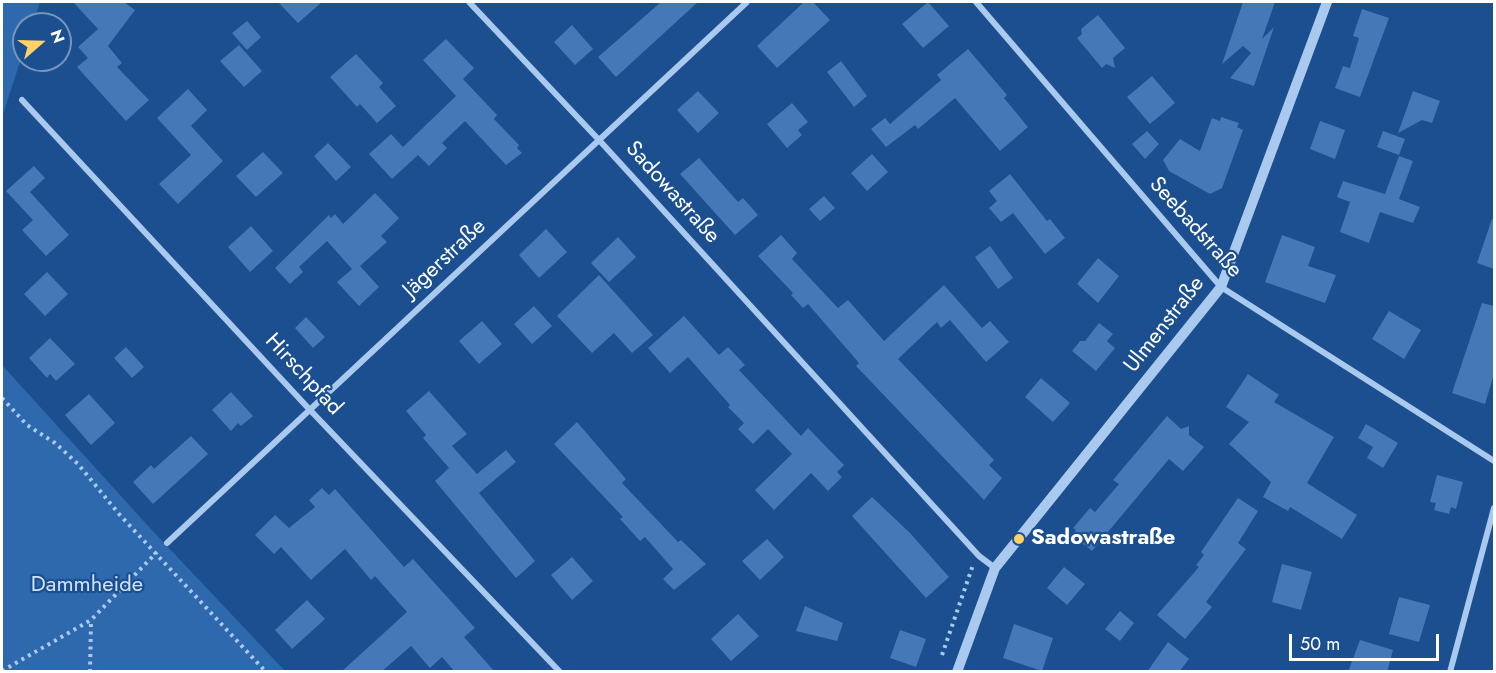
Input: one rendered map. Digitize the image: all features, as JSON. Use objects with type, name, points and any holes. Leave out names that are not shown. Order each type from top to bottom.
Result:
[{"type":"street","name":"Sadowastraße","points":[[469,2],[599,140],[979,556],[995,568]]},
{"type":"street","name":"Jägerstraße","points":[[167,543],[747,2]]},
{"type":"street","name":"Seebadstraße","points":[[976,2],[1221,287],[1494,462]]},
{"type":"street","name":"Ulmenstraße","points":[[957,672],[995,568],[1221,287],[1327,2]]},
{"type":"street","name":"Hirschpfad","points":[[22,100],[310,410],[560,672]]},
{"type":"street","points":[[1450,672],[1494,508]]},
{"type":"path","points":[[2,398],[27,425],[55,443],[78,464],[156,553],[266,672]]},
{"type":"path","points":[[2,671],[91,620],[156,553]]},
{"type":"path","points":[[942,655],[972,568],[979,556]]},
{"type":"path","points":[[90,672],[91,620]]},
{"type":"green space","points":[[2,2],[40,2],[37,12],[12,12],[12,72],[17,72],[2,117]]},
{"type":"green space","name":"Dammheide","points":[[2,365],[150,528],[285,671],[2,671]]},
{"type":"building","points":[[73,2],[124,2],[135,10],[108,46],[122,63],[117,67],[149,100],[126,121],[77,67],[88,58],[78,47],[98,29]]},
{"type":"building","points":[[278,2],[322,2],[298,23]]},
{"type":"building","points":[[661,2],[698,2],[616,77],[598,57]]},
{"type":"building","points":[[804,2],[813,2],[830,20],[777,68],[757,46]]},
{"type":"building","points":[[928,2],[949,26],[923,48],[902,24]]},
{"type":"building","points":[[1243,2],[1275,2],[1262,39],[1274,27],[1254,86],[1230,78],[1251,53],[1243,46],[1222,64]]},
{"type":"building","points":[[1362,9],[1389,18],[1360,97],[1335,88],[1343,66],[1350,68],[1359,38],[1353,36]]},
{"type":"building","points":[[1098,15],[1125,48],[1113,58],[1115,68],[1106,64],[1102,68],[1077,38],[1082,34],[1081,29]]},
{"type":"building","points":[[247,21],[261,37],[247,50],[232,33]]},
{"type":"building","points":[[572,25],[593,49],[575,65],[554,42]]},
{"type":"building","points":[[446,39],[474,68],[463,79],[497,115],[494,119],[519,145],[517,148],[522,153],[506,165],[465,121],[442,143],[447,148],[429,166],[418,155],[392,179],[369,154],[391,134],[403,147],[456,96],[423,60]]},
{"type":"building","points":[[239,45],[262,71],[244,87],[220,61]]},
{"type":"building","points":[[968,49],[1007,95],[1004,98],[1028,127],[1000,151],[955,98],[918,129],[915,125],[886,147],[871,129],[885,118],[890,124],[941,80],[937,75]]},
{"type":"building","points":[[356,54],[383,83],[379,87],[396,106],[377,123],[360,104],[357,107],[330,77]]},
{"type":"building","points":[[841,61],[867,96],[854,107],[827,72]]},
{"type":"building","points":[[1152,76],[1175,103],[1150,124],[1127,97]]},
{"type":"building","points":[[188,89],[207,110],[191,126],[223,161],[178,204],[159,184],[191,155],[157,118]]},
{"type":"building","points":[[698,91],[719,113],[698,133],[677,110]]},
{"type":"building","points":[[1413,91],[1440,101],[1432,123],[1422,120],[1398,133]]},
{"type":"building","points":[[792,103],[808,122],[798,130],[802,135],[787,148],[767,124]]},
{"type":"building","points":[[1221,117],[1239,123],[1237,127],[1243,130],[1222,188],[1210,194],[1169,171],[1163,160],[1180,139],[1200,151],[1212,118],[1220,121]]},
{"type":"building","points":[[1320,121],[1345,130],[1335,159],[1310,149]]},
{"type":"building","points":[[1147,131],[1159,144],[1145,159],[1132,144]]},
{"type":"building","points":[[1383,131],[1405,139],[1399,155],[1377,147]]},
{"type":"building","points":[[328,143],[351,167],[336,181],[314,156]]},
{"type":"building","points":[[263,152],[283,173],[256,197],[236,176]]},
{"type":"building","points":[[872,154],[888,172],[867,191],[851,173]]},
{"type":"building","points":[[1399,156],[1413,161],[1399,199],[1420,207],[1413,223],[1380,212],[1369,243],[1340,232],[1350,202],[1337,197],[1343,181],[1385,194]]},
{"type":"building","points":[[699,158],[738,202],[743,198],[758,215],[735,235],[680,174]]},
{"type":"building","points":[[34,166],[45,178],[30,192],[69,235],[46,256],[22,230],[33,220],[6,191]]},
{"type":"building","points":[[1010,174],[1047,221],[1050,219],[1065,238],[1045,254],[1013,213],[1001,222],[989,208],[997,201],[989,191]]},
{"type":"building","points":[[375,193],[399,218],[381,236],[387,242],[360,266],[379,287],[359,306],[337,282],[352,269],[327,241],[299,267],[303,272],[290,284],[275,268],[329,215],[331,218],[335,214],[343,224]]},
{"type":"building","points":[[824,196],[835,208],[820,221],[809,209]]},
{"type":"building","points":[[1492,219],[1494,220],[1494,269],[1477,263]]},
{"type":"building","points":[[251,226],[273,251],[250,272],[228,247]]},
{"type":"building","points":[[546,229],[567,252],[539,278],[519,255]]},
{"type":"building","points":[[781,235],[797,253],[792,259],[838,308],[848,300],[884,341],[944,285],[982,328],[990,321],[1009,342],[986,362],[950,320],[941,328],[937,322],[898,359],[994,460],[989,465],[1002,478],[984,500],[856,366],[859,363],[808,304],[803,308],[791,295],[793,293],[758,256]]},
{"type":"building","points":[[1282,235],[1315,247],[1308,266],[1336,275],[1325,303],[1265,282]]},
{"type":"building","points":[[618,237],[636,257],[609,282],[591,263]]},
{"type":"building","points":[[990,246],[1013,278],[998,289],[975,257]]},
{"type":"building","points":[[1098,258],[1119,276],[1098,303],[1077,284]]},
{"type":"building","points":[[47,272],[68,294],[45,316],[24,294]]},
{"type":"building","points":[[599,275],[653,335],[632,353],[614,333],[592,353],[557,316]]},
{"type":"building","points":[[1482,303],[1494,306],[1494,374],[1485,404],[1452,393]]},
{"type":"building","points":[[534,306],[552,326],[532,344],[514,324]]},
{"type":"building","points":[[1389,311],[1421,330],[1404,359],[1372,339]]},
{"type":"building","points":[[684,316],[719,355],[728,347],[745,365],[739,370],[801,436],[808,428],[844,465],[837,472],[842,477],[828,491],[811,473],[774,510],[755,490],[792,454],[768,429],[753,444],[738,429],[744,423],[728,407],[730,405],[688,357],[670,373],[648,348]]},
{"type":"building","points":[[306,317],[325,337],[313,348],[295,328]]},
{"type":"building","points":[[482,321],[502,344],[479,364],[459,341]]},
{"type":"building","points":[[1099,323],[1113,334],[1107,341],[1115,348],[1096,371],[1072,351],[1080,341],[1085,341]]},
{"type":"building","points":[[50,338],[75,364],[56,381],[50,374],[47,378],[29,358]]},
{"type":"building","points":[[126,347],[144,367],[132,378],[114,358]]},
{"type":"building","points":[[1248,374],[1279,395],[1274,402],[1334,437],[1307,483],[1357,515],[1342,539],[1290,507],[1288,511],[1263,497],[1271,482],[1229,444],[1249,422],[1226,407]]},
{"type":"building","points":[[1041,378],[1070,403],[1053,422],[1025,397]]},
{"type":"building","points":[[429,391],[467,434],[452,446],[477,474],[506,450],[516,462],[479,493],[535,561],[516,578],[435,481],[449,468],[423,438],[426,435],[406,411]]},
{"type":"building","points":[[231,392],[253,416],[241,426],[238,423],[231,431],[212,410]]},
{"type":"building","points":[[89,394],[115,423],[91,445],[65,415]]},
{"type":"building","points":[[1167,416],[1181,429],[1189,426],[1189,435],[1204,447],[1183,471],[1169,459],[1092,551],[1072,535],[1076,530],[1073,528],[1090,508],[1095,512],[1119,484],[1113,480]]},
{"type":"building","points":[[577,422],[626,479],[622,483],[678,542],[681,540],[706,564],[674,590],[663,579],[673,569],[645,537],[640,541],[620,519],[623,517],[554,444]]},
{"type":"building","points":[[1366,424],[1398,443],[1383,468],[1367,458],[1373,447],[1358,438]]},
{"type":"building","points":[[191,436],[208,454],[153,504],[133,482],[151,465],[154,469]]},
{"type":"building","points":[[1437,475],[1463,482],[1456,509],[1451,507],[1449,514],[1434,510],[1436,503],[1430,502]]},
{"type":"building","points":[[322,488],[329,495],[335,489],[404,567],[413,559],[475,628],[464,637],[495,672],[455,672],[442,657],[430,668],[411,646],[381,672],[341,672],[407,612],[375,576],[371,580],[345,549],[311,580],[281,547],[274,554],[255,535],[275,515],[289,528],[315,507],[309,500]]},
{"type":"building","points":[[872,497],[910,533],[949,577],[926,598],[852,516]]},
{"type":"building","points":[[1238,498],[1258,511],[1238,543],[1246,549],[1206,602],[1212,607],[1185,639],[1157,615],[1199,567],[1196,565],[1204,555],[1201,552]]},
{"type":"building","points":[[767,539],[784,557],[760,580],[742,561]]},
{"type":"building","points":[[572,557],[593,581],[572,600],[551,575]]},
{"type":"building","points":[[1282,564],[1312,572],[1301,610],[1272,602]]},
{"type":"building","points":[[1064,567],[1085,584],[1067,605],[1047,588]]},
{"type":"building","points":[[1399,597],[1430,605],[1419,642],[1389,634]]},
{"type":"building","points":[[307,600],[325,619],[292,649],[275,630]]},
{"type":"building","points":[[805,606],[843,623],[837,641],[796,631]]},
{"type":"building","points":[[1120,611],[1134,623],[1120,641],[1105,629]]},
{"type":"building","points":[[738,614],[759,636],[731,661],[711,639]]},
{"type":"building","points":[[1014,624],[1053,638],[1042,671],[1003,658]]},
{"type":"building","points":[[900,630],[926,639],[916,667],[890,658]]},
{"type":"building","points":[[1360,640],[1393,650],[1387,672],[1348,672]]},
{"type":"building","points":[[1168,642],[1189,659],[1179,672],[1147,672]]},
{"type":"place","name":"Sadowastraße","points":[[1019,539]]}]
